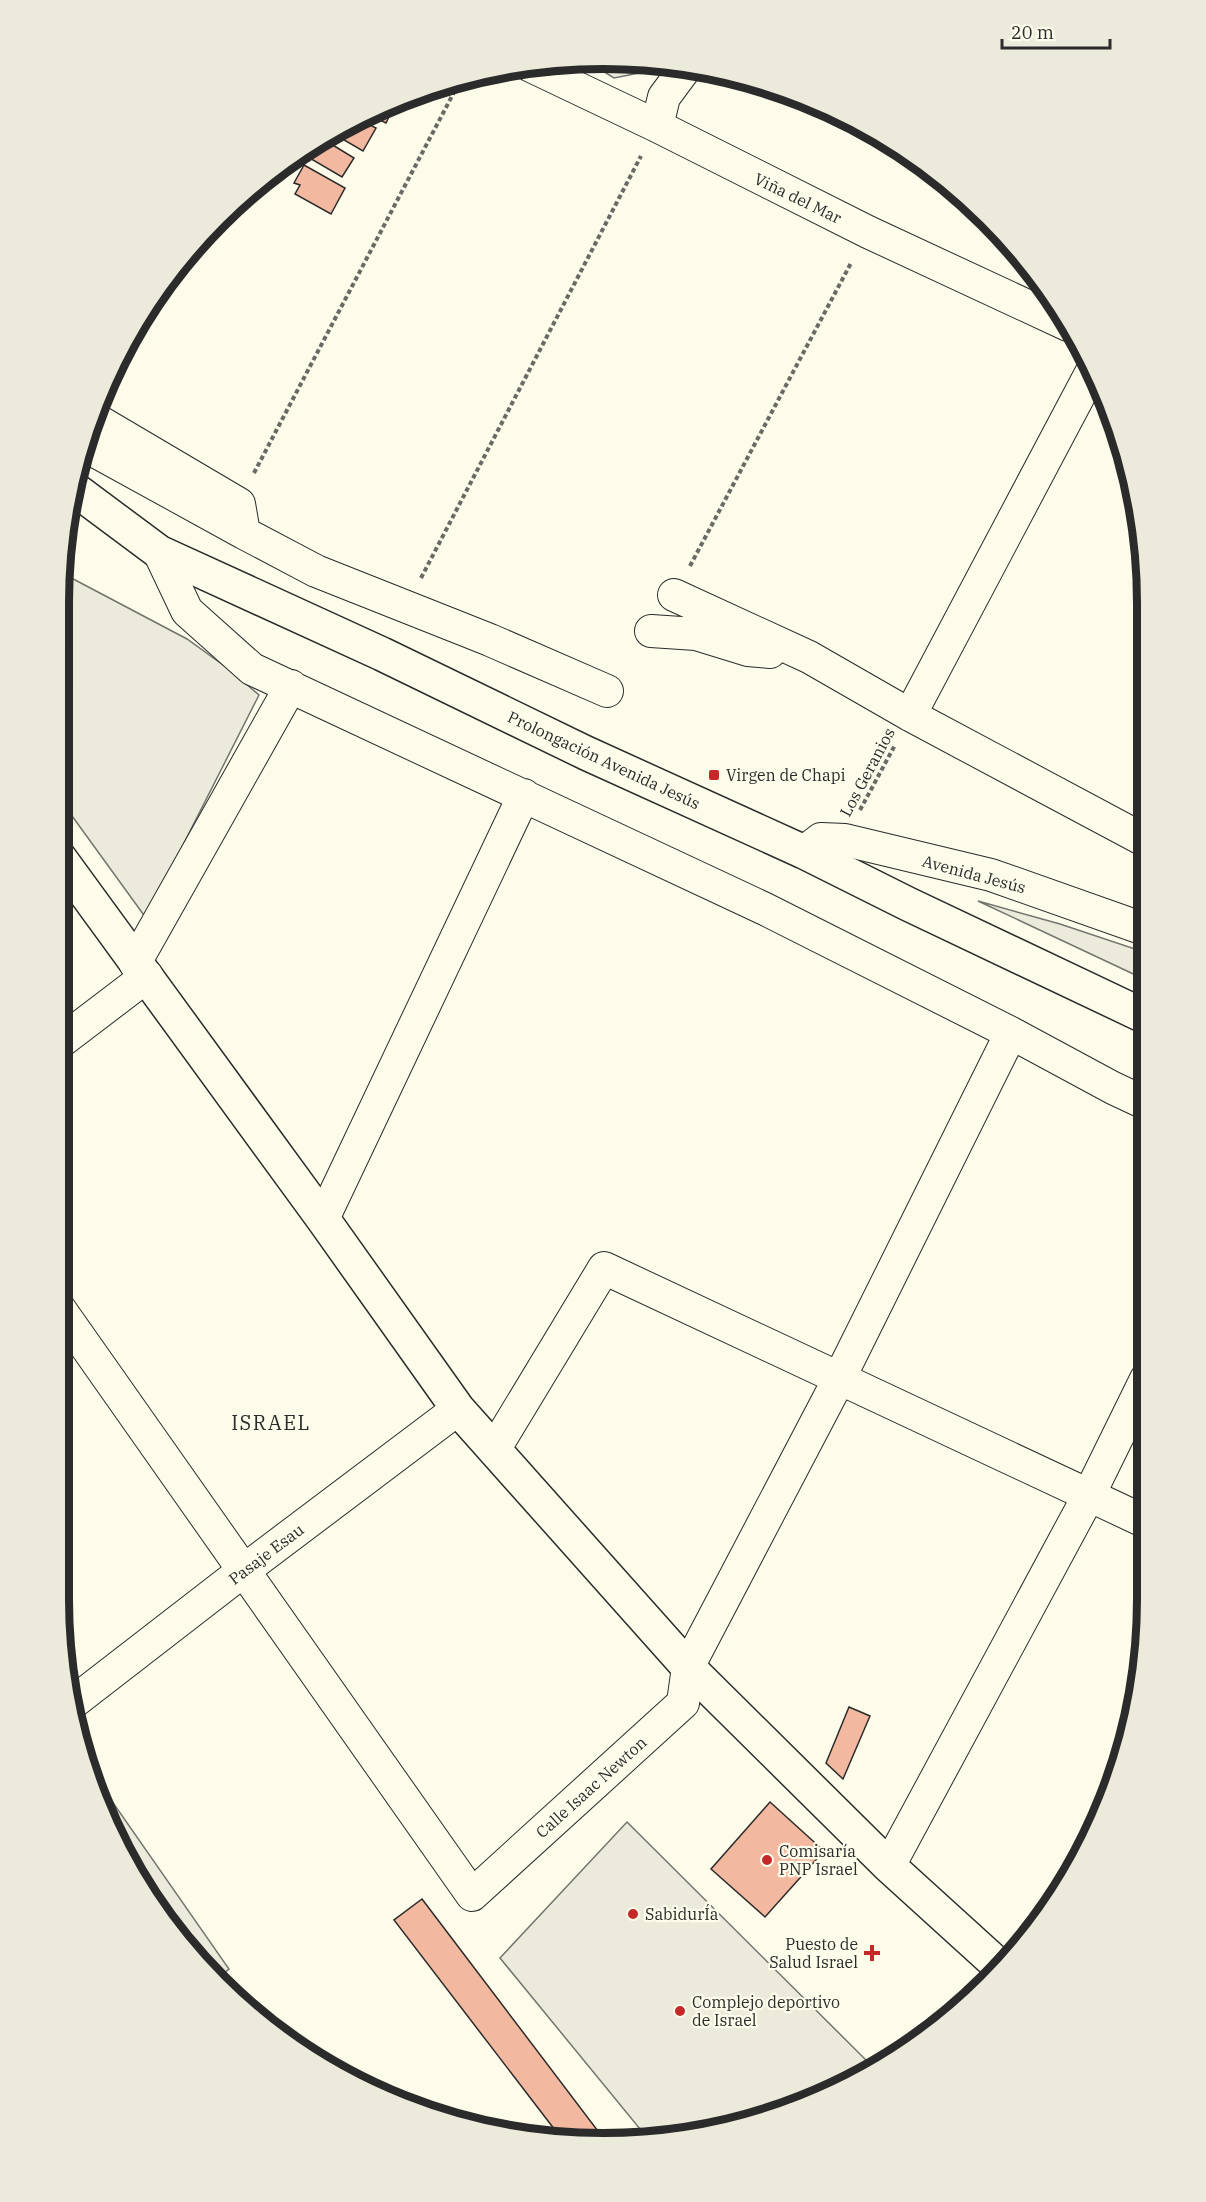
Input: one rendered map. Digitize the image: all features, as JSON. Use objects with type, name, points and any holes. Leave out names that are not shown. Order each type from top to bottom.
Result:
[{"type":"street","name":"Viña del Mar","points":[[545,73],[657,126],[760,180],[1055,319]]},
{"type":"street","points":[[657,126],[664,97],[680,75]]},
{"type":"street","points":[[910,715],[1088,380]]},
{"type":"street","points":[[100,423],[316,571],[490,640],[608,691]]},
{"type":"street","points":[[92,449],[241,518]]},
{"type":"street","name":"Prolongación Avenida Jesús","points":[[80,493],[159,552],[382,654],[597,758],[804,852],[1137,1013]]},
{"type":"street","points":[[159,552],[188,610],[252,669],[765,909],[1137,1098]]},
{"type":"street","points":[[674,595],[809,657],[910,715],[1137,836]]},
{"type":"street","points":[[651,632],[696,634],[748,650],[809,657]]},
{"type":"street","points":[[69,1034],[141,970],[291,686]]},
{"type":"street","points":[[323,1219],[524,795]]},
{"type":"street","name":"Avenida Jesús","points":[[804,852],[820,839],[845,840],[991,875],[1137,927]]},
{"type":"street","points":[[69,871],[323,1219],[458,1409],[688,1667],[889,1866],[994,1962]]},
{"type":"street","name":"Calle Isaac Newton","points":[[243,1571],[471,1895],[683,1703],[688,1667],[839,1379],[1011,1034]]},
{"type":"street","points":[[494,1450],[604,1268],[1137,1518]]},
{"type":"street","points":[[69,1322],[243,1571]]},
{"type":"street","points":[[889,1866],[1089,1495],[1137,1397]]},
{"type":"street","name":"Pasaje Esau","points":[[78,1698],[458,1409]]},
{"type":"path","points":[[241,518],[456,90]]},
{"type":"path","points":[[406,608],[657,126]]},
{"type":"path","points":[[674,595],[868,232]]},
{"type":"path","name":"Los Geranios","points":[[845,840],[910,715]]},
{"type":"shaded area","points":[[600,69],[645,71],[644,72],[614,78]]},
{"type":"shaded area","points":[[70,577],[187,639],[230,670],[259,695],[146,918],[69,812]]},
{"type":"shaded area","points":[[978,901],[1060,924],[1137,950],[1137,976]]},
{"type":"shaded area","points":[[106,1792],[229,1969],[222,1974],[179,1924],[159,1896],[124,1835]]},
{"type":"shaded area","name":"Complejo deportivo de Israel","points":[[627,1822],[868,2062],[839,2078],[775,2105],[707,2123],[642,2132],[500,1958]]},
{"type":"building","points":[[390,114],[386,123],[378,119]]},
{"type":"building","points":[[368,124],[376,128],[363,151],[341,138]]},
{"type":"building","points":[[331,144],[354,158],[342,177],[309,157]]},
{"type":"building","points":[[304,165],[345,188],[331,214],[295,194],[300,185],[294,183]]},
{"type":"building","points":[[849,1707],[870,1716],[843,1779],[826,1763]]},
{"type":"building","name":"Comisaría PNP Israel","points":[[770,1802],[824,1851],[765,1917],[711,1869]]},
{"type":"building","points":[[422,1899],[599,2133],[555,2131],[394,1920]]},
{"type":"place","name":"Virgen de Chapi","points":[[714,775]]},
{"type":"place","name":"Comisaría PNP Israel","points":[[767,1860]]},
{"type":"place","name":"SabidurÍa","points":[[633,1914]]},
{"type":"place","name":"Puesto de Salud Israel","points":[[872,1953]]},
{"type":"place","name":"Complejo deportivo de Israel","points":[[680,2011]]},
{"type":"district","name":"ISRAEL","points":[[271,1423]]}]
